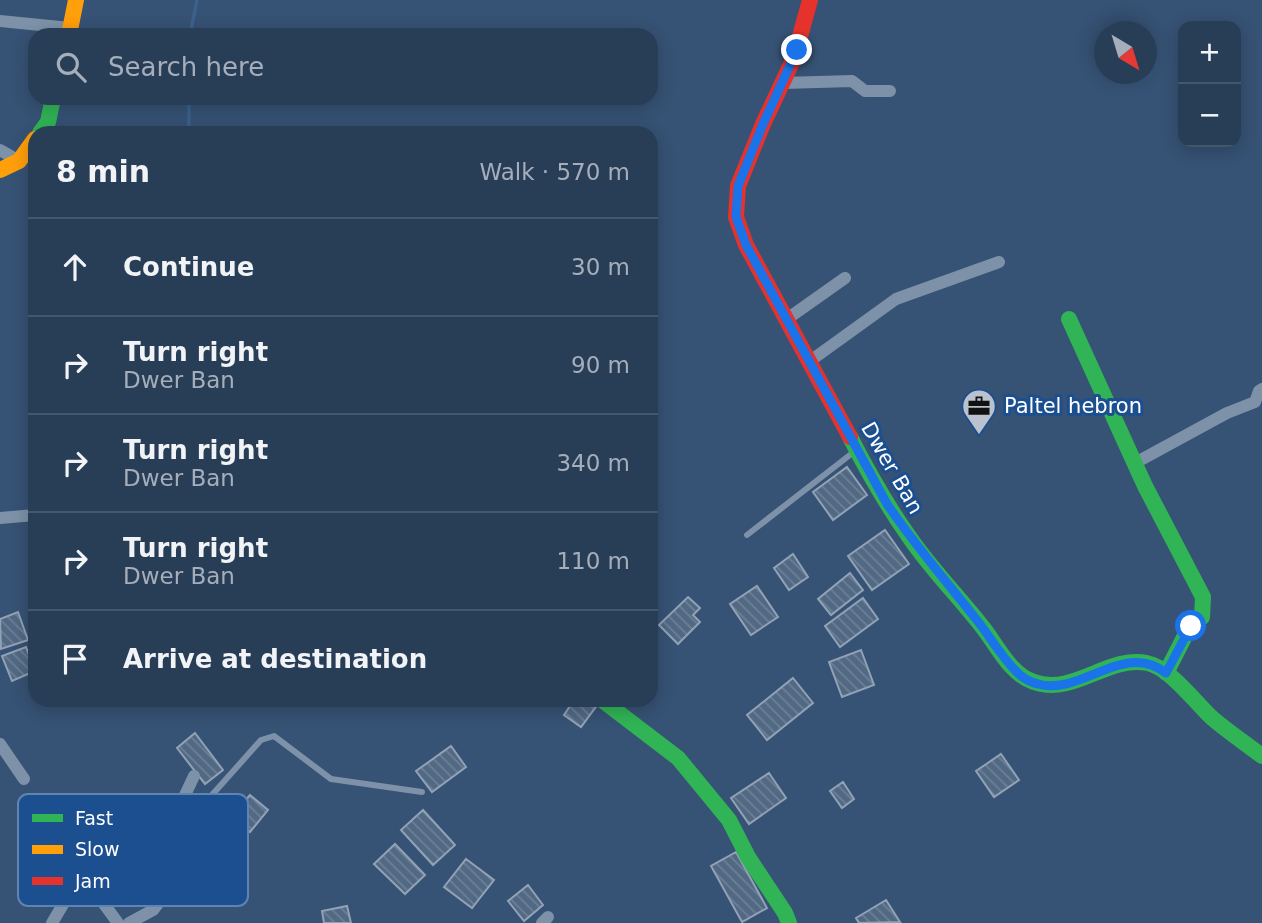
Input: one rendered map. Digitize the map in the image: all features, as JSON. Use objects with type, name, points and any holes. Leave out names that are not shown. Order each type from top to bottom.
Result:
[{"type":"street","points":[[71,28],[76,0]]},
{"type":"street","name":"Dwer Ban","points":[[810,0],[801,40],[741,176],[735,206],[737,222],[742,238],[881,496],[1009,664],[1023,677],[1044,686],[1059,685],[1136,662],[1149,663],[1166,673],[1213,719],[1262,755]]},
{"type":"street","points":[[0,21],[45,28]]},
{"type":"street","points":[[783,83],[852,81],[865,91],[890,91]]},
{"type":"street","points":[[45,126],[52,105]]},
{"type":"street","points":[[0,170],[19,161],[28,149]]},
{"type":"street","points":[[0,150],[19,161]]},
{"type":"street","points":[[810,361],[896,299],[999,262]]},
{"type":"street","points":[[787,319],[845,278]]},
{"type":"street","points":[[1069,319],[1135,464],[1203,597],[1202,617],[1191,626],[1166,673]]},
{"type":"street","points":[[1135,464],[1227,413],[1255,402],[1262,390]]},
{"type":"street","points":[[0,518],[28,516]]},
{"type":"street","points":[[610,707],[678,758],[729,820],[748,857],[789,923]]},
{"type":"street","points":[[0,744],[24,779]]},
{"type":"street","points":[[186,794],[194,776]]},
{"type":"street","points":[[52,923],[62,906]]},
{"type":"street","points":[[106,906],[118,923]]},
{"type":"street","points":[[129,923],[156,906]]},
{"type":"lane","points":[[747,535],[857,450]]},
{"type":"lane","points":[[213,794],[261,740],[274,736],[331,779],[422,792]]},
{"type":"building","points":[[847,467],[867,495],[833,520],[813,492]]},
{"type":"building","points":[[885,530],[909,564],[872,590],[848,556]]},
{"type":"building","points":[[793,554],[808,577],[789,590],[774,568]]},
{"type":"building","points":[[850,573],[863,590],[831,615],[818,599]]},
{"type":"building","points":[[757,586],[778,617],[751,635],[730,604]]},
{"type":"building","points":[[688,597],[700,608],[693,615],[700,622],[678,644],[659,625]]},
{"type":"building","points":[[863,598],[878,619],[840,647],[825,626]]},
{"type":"building","points":[[18,612],[28,640],[1,649],[0,619]]},
{"type":"building","points":[[26,647],[28,674],[12,681],[2,656]]},
{"type":"building","points":[[861,650],[874,685],[842,697],[829,662]]},
{"type":"building","points":[[793,678],[813,703],[767,740],[747,715]]},
{"type":"building","points":[[569,707],[596,707],[581,727],[564,715]]},
{"type":"building","points":[[195,733],[223,770],[205,784],[177,748]]},
{"type":"building","points":[[451,746],[466,767],[432,792],[416,771]]},
{"type":"building","points":[[1001,754],[1019,780],[994,797],[976,771]]},
{"type":"building","points":[[769,773],[786,798],[749,824],[731,798]]},
{"type":"building","points":[[843,782],[854,799],[842,808],[830,791]]},
{"type":"building","points":[[250,795],[268,810],[250,832],[248,830]]},
{"type":"building","points":[[423,810],[455,845],[433,865],[401,830]]},
{"type":"building","points":[[395,844],[425,875],[405,894],[374,864]]},
{"type":"building","points":[[736,852],[767,908],[742,922],[711,866]]},
{"type":"building","points":[[466,859],[494,880],[472,908],[444,887]]},
{"type":"building","points":[[528,885],[543,905],[524,921],[508,901]]},
{"type":"building","points":[[886,900],[900,922],[859,923],[856,918]]},
{"type":"building","points":[[347,906],[351,923],[324,923],[322,911]]},
{"type":"waterway","points":[[191,28],[197,0]]},
{"type":"waterway","points":[[189,105],[189,126]]},
{"type":"traffic: fast","points":[[45,126],[52,105]]},
{"type":"traffic: fast","points":[[1069,319],[1145,486],[1203,597],[1202,617],[1190,626],[1166,673]]},
{"type":"traffic: fast","points":[[850,437],[878,489],[910,538],[1018,673],[1034,682],[1063,684],[1119,665],[1147,663],[1173,678],[1211,717],[1262,756]]},
{"type":"traffic: fast","points":[[611,707],[678,758],[729,820],[748,857],[789,923]]},
{"type":"traffic: slow","points":[[70,28],[76,0]]},
{"type":"traffic: slow","points":[[0,170],[19,161],[28,149]]},
{"type":"traffic: jam","points":[[810,0],[794,58],[738,186],[736,217],[746,245],[850,437]]},
{"type":"place","name":"Paltel hebron","points":[[979,436]]},
{"type":"route","points":[[797,50],[741,176],[736,199],[737,222],[746,245],[875,485],[911,540],[984,628],[1018,674],[1044,686],[1082,679],[1130,662],[1149,663],[1166,673],[1191,626]]}]
